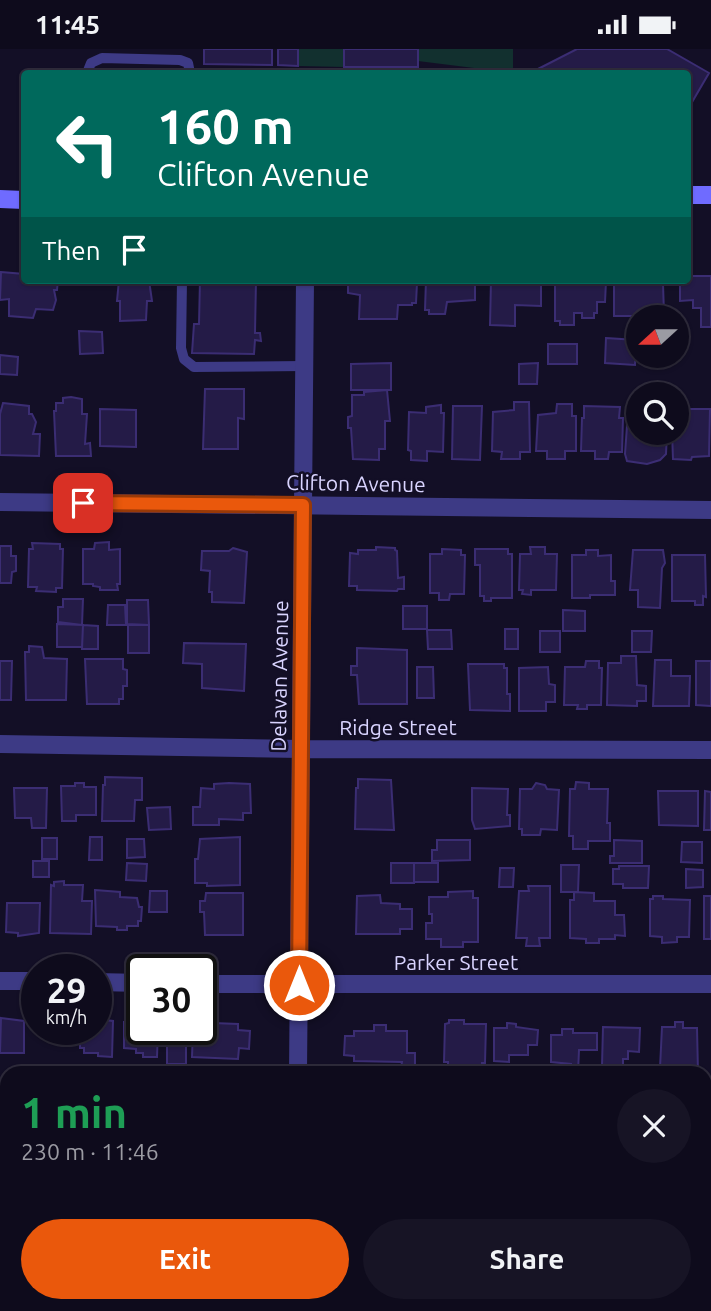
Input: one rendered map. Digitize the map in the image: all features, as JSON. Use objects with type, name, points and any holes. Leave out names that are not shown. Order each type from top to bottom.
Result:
[{"type":"main road","points":[[691,195],[711,195]]},
{"type":"main road","points":[[0,199],[21,200]]},
{"type":"street","name":"Delavan Avenue","points":[[298,1066],[305,284]]},
{"type":"street","name":"Clifton Avenue","points":[[0,502],[711,510]]},
{"type":"street","name":"Ridge Street","points":[[0,744],[301,749],[711,750]]},
{"type":"street","points":[[0,981],[21,981]]},
{"type":"street","name":"Parker Street","points":[[217,983],[711,984]]},
{"type":"lane","points":[[89,70],[91,63],[102,58],[180,60],[188,63],[189,70]]},
{"type":"lane","points":[[182,284],[181,348],[184,359],[194,367],[304,366]]},
{"type":"green space","points":[[299,49],[344,49],[344,67],[299,66]]},
{"type":"green space","points":[[418,49],[513,49],[513,70],[489,70],[418,61]]},
{"type":"building","points":[[204,49],[272,49],[272,65],[204,64]]},
{"type":"building","points":[[278,49],[298,49],[298,66],[278,65]]},
{"type":"building","points":[[344,49],[418,49],[418,67],[344,67]]},
{"type":"building","points":[[577,49],[667,49],[709,73],[691,104],[691,70],[536,70]]},
{"type":"building","points":[[1,272],[21,274],[21,284],[58,284],[57,290],[54,290],[56,300],[53,310],[36,309],[33,318],[9,316],[9,299],[0,300]]},
{"type":"building","points":[[711,276],[711,327],[701,327],[701,308],[693,308],[693,300],[680,301],[680,284],[691,284],[691,278]]},
{"type":"building","points":[[119,284],[150,284],[152,301],[147,301],[146,320],[120,321],[120,301],[117,301]]},
{"type":"building","points":[[200,284],[256,284],[255,333],[260,333],[261,341],[255,340],[254,354],[192,353],[194,324],[199,324]]},
{"type":"building","points":[[348,284],[417,284],[416,303],[398,305],[397,319],[359,319],[360,295],[348,293]]},
{"type":"building","points":[[426,284],[475,284],[475,300],[447,302],[445,314],[429,314],[429,310],[425,310]]},
{"type":"building","points":[[491,284],[541,284],[541,306],[515,305],[515,326],[490,325]]},
{"type":"building","points":[[555,284],[606,284],[605,302],[597,302],[594,318],[582,318],[582,313],[574,313],[574,325],[560,325],[560,321],[555,321]]},
{"type":"building","points":[[614,284],[663,284],[664,305],[626,305],[626,316],[614,316]]},
{"type":"building","points":[[79,331],[102,332],[103,353],[80,354]]},
{"type":"building","points":[[606,338],[626,339],[626,364],[605,363]]},
{"type":"building","points":[[548,344],[577,344],[577,364],[548,364]]},
{"type":"building","points":[[0,355],[18,357],[17,375],[0,374]]},
{"type":"building","points":[[391,363],[391,390],[351,390],[351,364]]},
{"type":"building","points":[[538,363],[537,384],[519,384],[519,364]]},
{"type":"building","points":[[205,389],[244,389],[244,419],[238,418],[238,449],[203,449]]},
{"type":"building","points":[[387,390],[390,421],[385,421],[385,449],[379,449],[379,460],[353,459],[351,428],[348,428],[348,417],[352,416],[352,395]]},
{"type":"building","points":[[63,398],[82,399],[82,414],[87,414],[85,444],[90,443],[91,456],[56,456],[56,403],[63,403]]},
{"type":"building","points":[[514,402],[529,402],[530,452],[520,452],[520,459],[501,459],[502,452],[492,451],[493,412],[514,410]]},
{"type":"building","points":[[3,403],[29,406],[29,414],[32,414],[36,422],[33,434],[40,434],[39,456],[0,455],[0,414]]},
{"type":"building","points":[[557,404],[572,404],[572,416],[576,416],[576,451],[565,451],[565,459],[547,459],[547,451],[536,451],[538,415],[556,413]]},
{"type":"building","points":[[441,405],[441,413],[444,413],[443,452],[427,451],[427,461],[411,460],[411,451],[408,450],[409,412],[426,413],[426,407]]},
{"type":"building","points":[[453,406],[482,406],[480,460],[452,459]]},
{"type":"building","points":[[584,406],[620,407],[619,418],[623,418],[622,452],[609,452],[608,459],[595,459],[595,451],[581,451]]},
{"type":"building","points":[[100,409],[136,410],[136,447],[100,446]]},
{"type":"building","points":[[689,409],[710,409],[709,456],[692,457],[691,460],[673,459],[672,445],[689,445]]},
{"type":"building","points":[[626,440],[626,445],[666,445],[666,454],[660,460],[647,464],[627,461],[625,454]]},
{"type":"building","points":[[109,542],[109,550],[120,549],[118,590],[100,590],[100,587],[93,584],[83,584],[83,549],[94,549],[95,543]]},
{"type":"building","points":[[32,543],[60,544],[60,549],[63,549],[62,588],[56,588],[56,592],[36,591],[37,587],[28,587],[29,549],[33,549]]},
{"type":"building","points":[[0,546],[11,546],[11,556],[16,556],[16,571],[12,572],[11,583],[0,583]]},
{"type":"building","points":[[376,547],[395,548],[397,551],[398,578],[404,577],[404,589],[357,590],[357,586],[349,586],[350,553],[376,550]]},
{"type":"building","points":[[530,547],[545,547],[545,554],[557,554],[556,590],[531,590],[531,595],[522,594],[523,590],[519,590],[520,554],[531,554]]},
{"type":"building","points":[[233,548],[247,552],[244,603],[212,602],[212,592],[209,592],[210,571],[201,570],[202,551],[229,551]]},
{"type":"building","points":[[442,549],[461,550],[461,555],[465,555],[464,594],[450,594],[449,600],[439,600],[439,593],[430,593],[430,554],[442,554]]},
{"type":"building","points":[[475,549],[508,549],[508,554],[512,554],[512,598],[491,598],[491,601],[484,601],[484,596],[480,596],[480,565],[475,565]]},
{"type":"building","points":[[586,550],[598,550],[598,556],[611,555],[611,581],[615,581],[615,595],[572,598],[572,555],[586,555]]},
{"type":"building","points":[[633,550],[663,550],[665,563],[662,568],[660,608],[638,607],[638,590],[630,590]]},
{"type":"building","points":[[672,555],[705,555],[706,597],[703,596],[703,605],[695,605],[695,601],[672,601]]},
{"type":"building","points":[[63,599],[83,599],[82,625],[58,622],[58,607],[63,607]]},
{"type":"building","points":[[127,600],[148,600],[149,625],[127,624]]},
{"type":"building","points":[[108,605],[125,605],[126,625],[107,625]]},
{"type":"building","points":[[403,606],[427,606],[427,629],[403,629]]},
{"type":"building","points":[[563,610],[585,611],[585,631],[563,631]]},
{"type":"building","points":[[57,624],[83,625],[82,647],[57,647]]},
{"type":"building","points":[[83,625],[98,626],[98,649],[82,649]]},
{"type":"building","points":[[128,625],[149,625],[149,653],[128,653]]},
{"type":"building","points":[[505,629],[518,629],[518,649],[505,649]]},
{"type":"building","points":[[427,630],[451,630],[452,649],[428,649]]},
{"type":"building","points":[[540,631],[560,631],[560,652],[540,652]]},
{"type":"building","points":[[632,631],[652,631],[651,652],[632,652]]},
{"type":"building","points":[[184,643],[246,644],[244,691],[202,688],[202,664],[183,663]]},
{"type":"building","points":[[29,646],[42,647],[44,658],[67,659],[66,700],[26,700],[25,652],[29,652]]},
{"type":"building","points":[[357,648],[407,650],[407,704],[359,704],[357,675],[351,675],[351,666],[357,666]]},
{"type":"building","points":[[621,656],[636,656],[637,685],[646,686],[646,701],[637,701],[637,706],[607,705],[608,663],[621,663]]},
{"type":"building","points":[[85,659],[123,659],[123,669],[127,670],[127,686],[123,686],[123,699],[119,699],[119,704],[87,704]]},
{"type":"building","points":[[655,660],[671,660],[671,676],[690,676],[689,706],[653,706]]},
{"type":"building","points":[[0,661],[12,661],[11,700],[0,700]]},
{"type":"building","points":[[586,661],[599,661],[599,668],[602,668],[601,705],[587,705],[587,709],[577,709],[578,705],[564,705],[565,667],[585,667]]},
{"type":"building","points":[[696,661],[711,661],[711,706],[696,705]]},
{"type":"building","points":[[468,664],[504,664],[504,668],[507,668],[510,711],[470,710]]},
{"type":"building","points":[[417,667],[433,667],[434,698],[417,698]]},
{"type":"building","points":[[548,667],[549,684],[555,685],[555,702],[546,702],[546,711],[519,711],[519,668]]},
{"type":"building","points":[[105,777],[142,778],[142,800],[135,800],[134,821],[102,821]]},
{"type":"building","points":[[358,779],[391,780],[394,830],[355,829]]},
{"type":"building","points":[[576,782],[589,783],[589,789],[608,789],[607,823],[610,823],[610,841],[588,841],[588,849],[573,849],[573,836],[569,836],[570,789],[575,789]]},
{"type":"building","points":[[75,783],[84,783],[84,787],[96,787],[96,815],[76,815],[76,821],[62,821],[61,786],[75,786]]},
{"type":"building","points":[[536,783],[545,785],[547,789],[559,790],[557,830],[541,829],[540,835],[522,835],[522,829],[519,829],[520,789],[532,789]]},
{"type":"building","points":[[214,784],[250,784],[251,813],[243,813],[243,820],[219,819],[219,825],[193,825],[193,807],[200,807],[201,788],[214,789]]},
{"type":"building","points":[[14,788],[47,788],[46,828],[32,828],[31,818],[15,818]]},
{"type":"building","points":[[472,788],[508,789],[507,815],[510,815],[510,826],[475,829],[472,820]]},
{"type":"building","points":[[658,791],[698,791],[698,826],[659,825]]},
{"type":"building","points":[[705,791],[711,792],[711,830],[704,830]]},
{"type":"building","points":[[170,807],[171,829],[149,830],[147,808]]},
{"type":"building","points":[[90,837],[102,837],[102,860],[89,860]]},
{"type":"building","points":[[240,837],[240,885],[207,886],[207,883],[195,883],[195,859],[198,859],[200,839]]},
{"type":"building","points":[[42,838],[57,838],[57,859],[42,859]]},
{"type":"building","points":[[127,839],[144,839],[145,857],[127,858]]},
{"type":"building","points":[[437,840],[470,840],[470,860],[432,861],[432,850],[437,850]]},
{"type":"building","points":[[614,840],[642,841],[642,863],[610,863],[610,856],[614,856]]},
{"type":"building","points":[[682,842],[702,842],[702,863],[681,862]]},
{"type":"building","points":[[33,861],[49,861],[49,877],[33,877]]},
{"type":"building","points":[[127,863],[147,864],[146,881],[126,880]]},
{"type":"building","points":[[391,863],[414,863],[414,883],[391,883]]},
{"type":"building","points":[[414,863],[438,863],[438,882],[414,882]]},
{"type":"building","points":[[561,865],[579,865],[578,892],[561,892]]},
{"type":"building","points":[[619,866],[649,866],[648,888],[623,888],[623,884],[613,884],[613,869],[619,869]]},
{"type":"building","points":[[500,868],[514,868],[513,887],[499,887]]},
{"type":"building","points":[[686,869],[703,870],[703,887],[686,888]]},
{"type":"building","points":[[64,881],[64,885],[83,885],[82,901],[92,901],[91,934],[50,933],[51,885]]},
{"type":"building","points":[[528,886],[550,886],[550,938],[539,938],[540,946],[526,946],[527,938],[516,938],[519,891],[529,891]]},
{"type":"building","points":[[95,890],[120,892],[120,897],[137,898],[139,907],[142,907],[138,926],[117,930],[117,927],[96,926]]},
{"type":"building","points":[[150,891],[167,891],[167,912],[149,912]]},
{"type":"building","points":[[473,891],[473,898],[478,898],[478,942],[463,942],[463,947],[441,947],[441,939],[426,939],[426,923],[432,923],[429,897],[448,897],[448,892]]},
{"type":"building","points":[[574,892],[594,893],[594,901],[615,901],[615,915],[624,915],[625,936],[615,935],[615,939],[599,939],[599,943],[586,943],[586,939],[570,938],[570,900],[574,900]]},
{"type":"building","points":[[206,893],[243,893],[243,935],[205,935],[204,912],[200,912],[200,901],[205,901]]},
{"type":"building","points":[[380,895],[381,903],[400,904],[400,909],[412,909],[412,929],[400,929],[400,934],[356,934],[357,896]]},
{"type":"building","points":[[653,896],[690,900],[689,937],[677,937],[677,942],[662,943],[662,937],[650,936],[650,899],[653,899]]},
{"type":"building","points":[[704,896],[711,896],[711,939],[704,939]]},
{"type":"building","points":[[7,903],[40,903],[39,933],[18,936],[18,933],[6,932]]},
{"type":"building","points":[[1,1018],[21,1021],[21,1045],[24,1045],[24,1053],[0,1053]]},
{"type":"building","points":[[449,1020],[464,1020],[464,1024],[486,1024],[485,1063],[482,1063],[482,1066],[448,1066],[448,1062],[444,1062],[445,1024],[449,1023]]},
{"type":"building","points":[[113,1021],[112,1057],[84,1053],[84,1048],[80,1048],[80,1045],[112,1045]]},
{"type":"building","points":[[124,1022],[126,1045],[157,1045],[157,1057],[143,1057],[143,1053],[136,1053],[136,1049],[124,1048]]},
{"type":"building","points":[[675,1022],[683,1022],[683,1028],[697,1028],[698,1066],[660,1066],[662,1027],[675,1027]]},
{"type":"building","points":[[217,1023],[238,1024],[238,1030],[250,1031],[249,1049],[239,1048],[238,1059],[192,1057],[192,1045],[217,1045]]},
{"type":"building","points":[[507,1023],[538,1030],[537,1045],[528,1045],[528,1055],[509,1055],[509,1062],[494,1061],[494,1028],[507,1028]]},
{"type":"building","points":[[374,1025],[386,1025],[386,1031],[407,1031],[407,1053],[415,1053],[415,1066],[401,1066],[402,1062],[354,1061],[354,1056],[344,1055],[345,1036],[354,1036],[354,1031],[374,1031]]},
{"type":"building","points":[[603,1027],[640,1028],[639,1052],[628,1051],[628,1059],[623,1059],[623,1066],[602,1066]]},
{"type":"building","points":[[562,1029],[573,1029],[573,1033],[597,1033],[597,1050],[579,1050],[578,1066],[551,1062],[551,1035],[562,1035]]},
{"type":"building","points":[[167,1046],[186,1046],[186,1064],[167,1064]]},
{"type":"route","points":[[83,503],[303,505],[299,985]]}]
